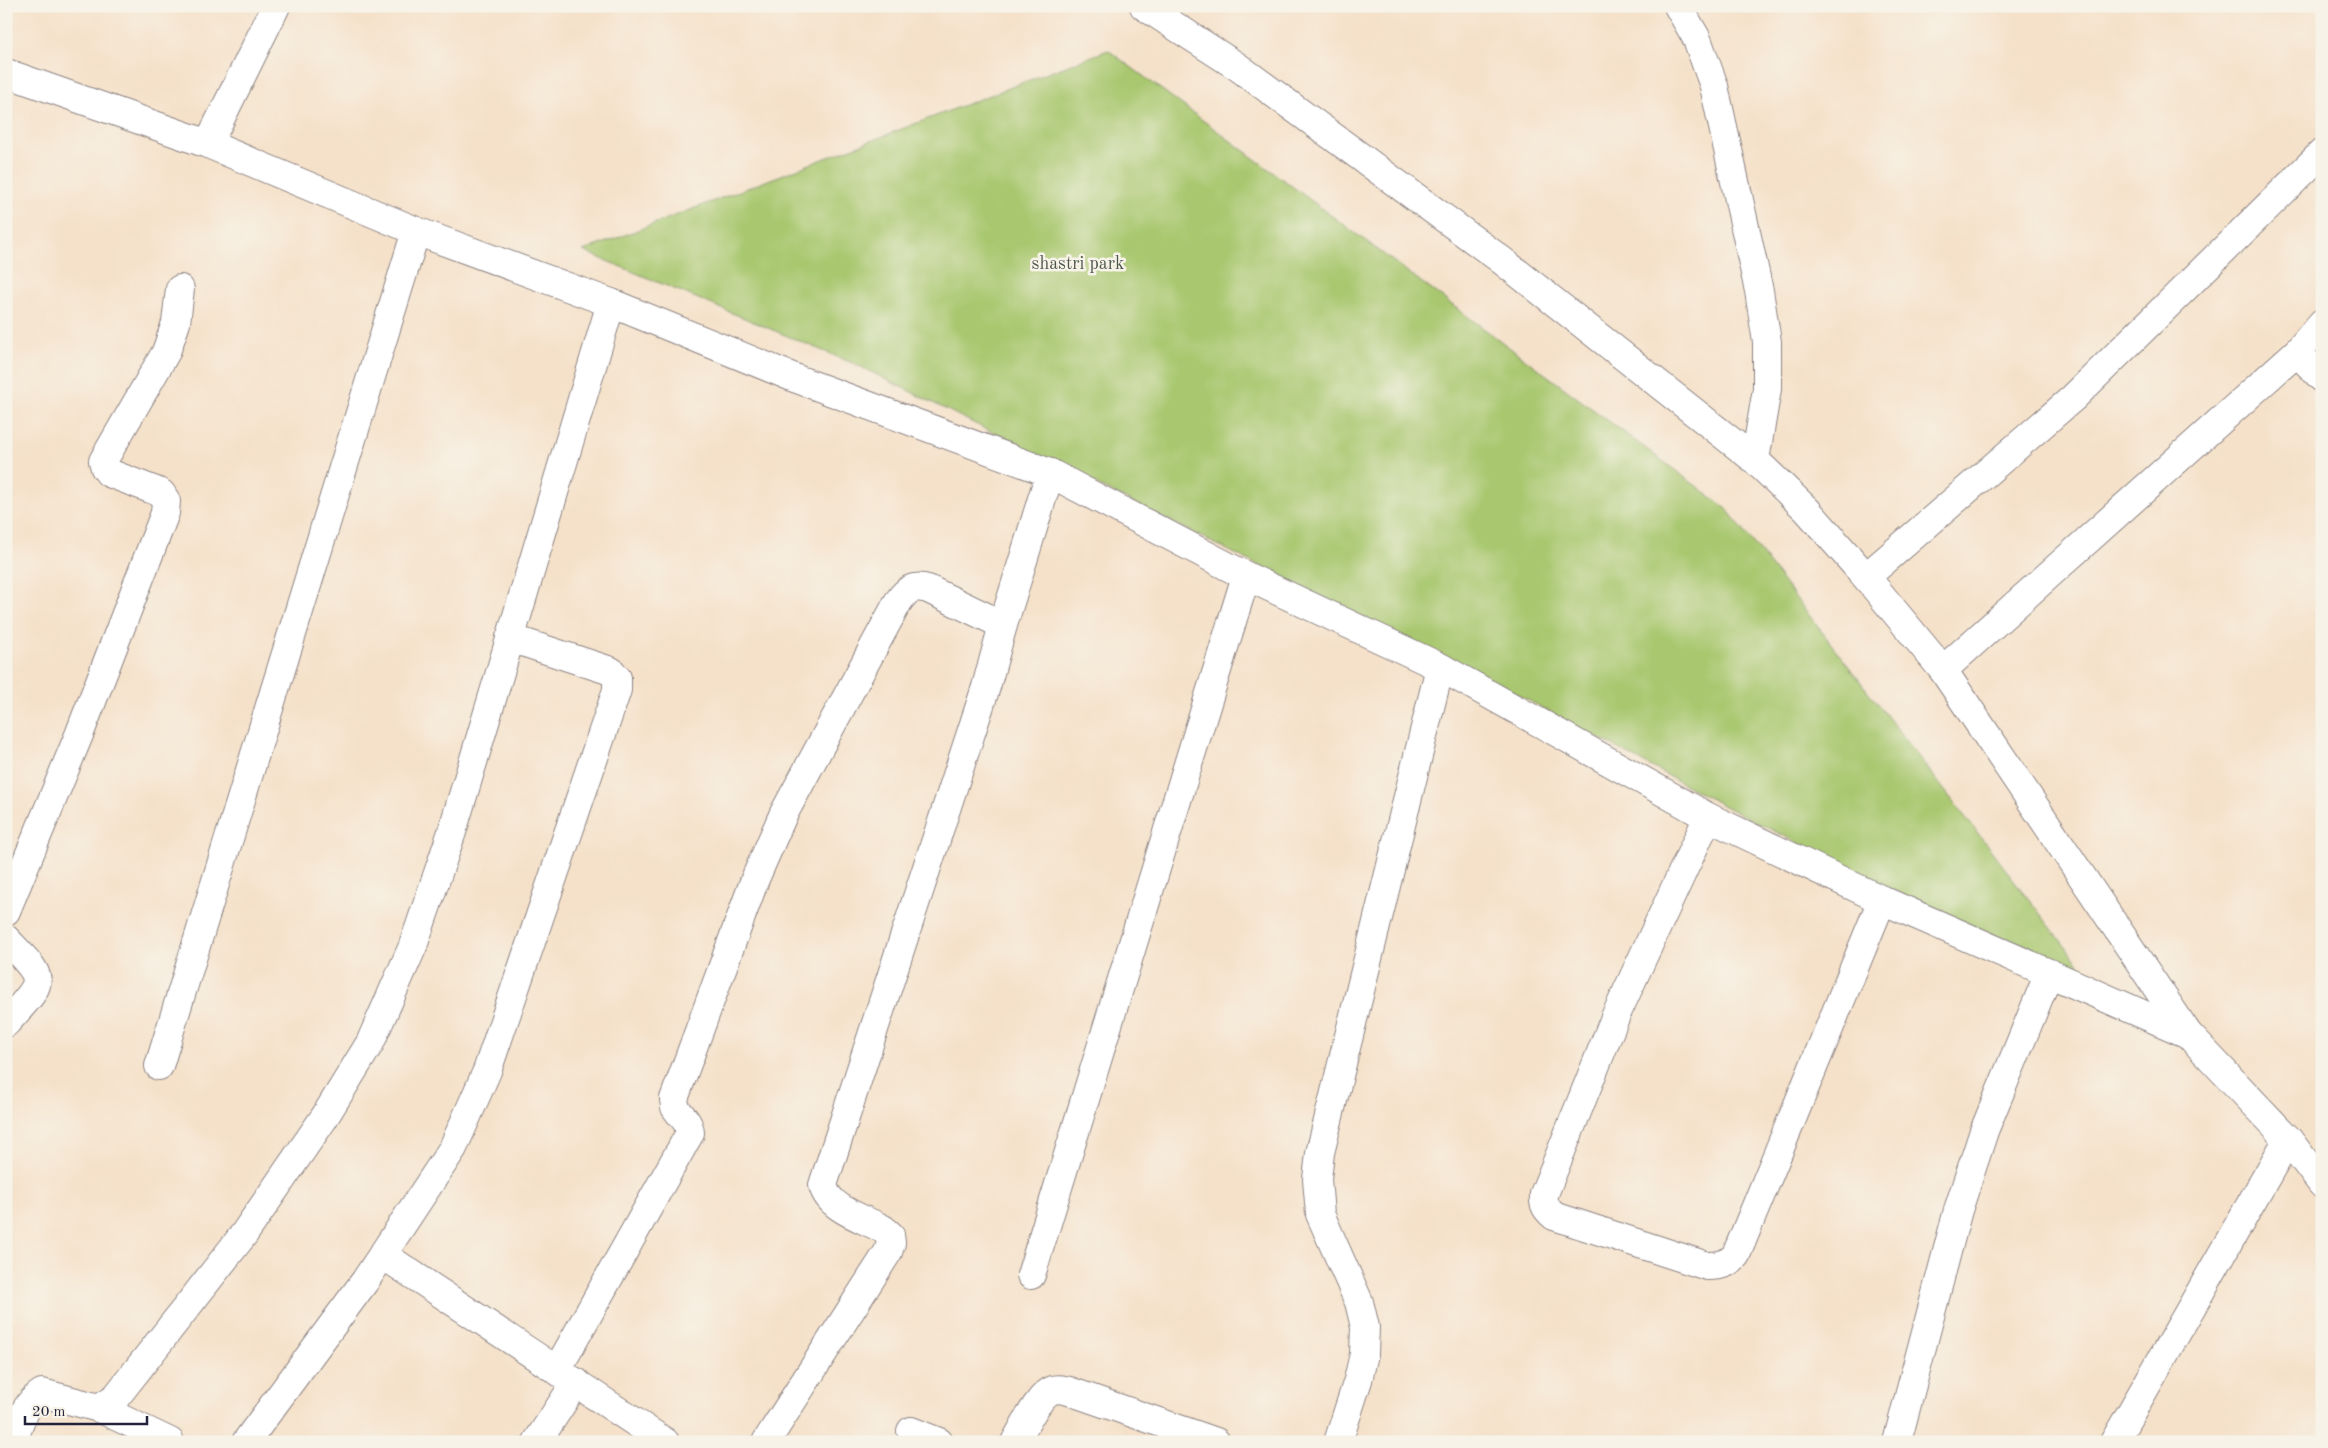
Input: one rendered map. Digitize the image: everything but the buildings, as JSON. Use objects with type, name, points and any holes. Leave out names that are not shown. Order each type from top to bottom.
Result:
[{"type":"street","points":[[208,144],[276,6]]},
{"type":"street","points":[[1144,6],[1238,67],[1500,259],[1755,460],[1807,510],[1866,576],[1943,670],[2188,1034],[2288,1140],[2322,1184]]},
{"type":"street","points":[[1678,6],[1696,39],[1714,86],[1760,300],[1767,342],[1767,389],[1755,460]]},
{"type":"street","points":[[6,73],[208,144],[416,231],[611,303],[797,379],[1050,473],[1246,576],[1440,667],[1708,817],[1882,900],[2188,1034]]},
{"type":"street","points":[[1866,576],[2073,398],[2322,153]]},
{"type":"street","points":[[159,1066],[416,231]]},
{"type":"street","points":[[6,911],[79,735],[165,512],[166,501],[161,494],[110,473],[105,468],[104,462],[166,352],[176,323],[180,289]]},
{"type":"street","points":[[99,1408],[116,1397],[244,1234],[324,1118],[370,1044],[419,928],[452,832],[611,303]]},
{"type":"street","points":[[1943,670],[2297,352],[2322,323]]},
{"type":"street","points":[[2297,352],[2322,378]]},
{"type":"street","points":[[766,1442],[888,1252],[891,1243],[890,1235],[883,1229],[832,1202],[825,1195],[823,1185],[986,687],[1050,473]]},
{"type":"street","points":[[1032,1275],[1246,576]]},
{"type":"street","points":[[537,1442],[566,1376],[690,1133],[690,1124],[675,1107],[674,1099],[755,879],[783,815],[898,602],[906,591],[916,586],[928,589],[1003,625]]},
{"type":"street","points":[[246,1442],[383,1255],[453,1148],[487,1071],[617,690],[617,678],[611,671],[510,638]]},
{"type":"street","points":[[1338,1442],[1362,1363],[1365,1327],[1359,1302],[1320,1214],[1317,1179],[1320,1153],[1440,667]]},
{"type":"street","points":[[1708,817],[1616,1015],[1544,1194],[1543,1203],[1546,1210],[1554,1216],[1707,1266],[1729,1263],[1736,1254],[1882,900]]},
{"type":"street","points":[[6,939],[33,967],[38,975],[37,985],[29,997],[6,1022]]},
{"type":"street","points":[[1897,1442],[1961,1201],[1984,1131],[2049,973]]},
{"type":"street","points":[[2114,1442],[2288,1140]]},
{"type":"street","points":[[383,1255],[665,1442]]},
{"type":"street","points":[[1015,1442],[1046,1393],[1055,1389],[1069,1391],[1216,1442]]},
{"type":"street","points":[[13,1442],[26,1409],[33,1399],[42,1393],[99,1408],[170,1442]]},
{"type":"street","points":[[911,1431],[939,1442]]},
{"type":"green space","name":"shastri park","points":[[1108,50],[1726,508],[2103,995],[1726,807],[1524,698],[857,365],[583,251]]}]
